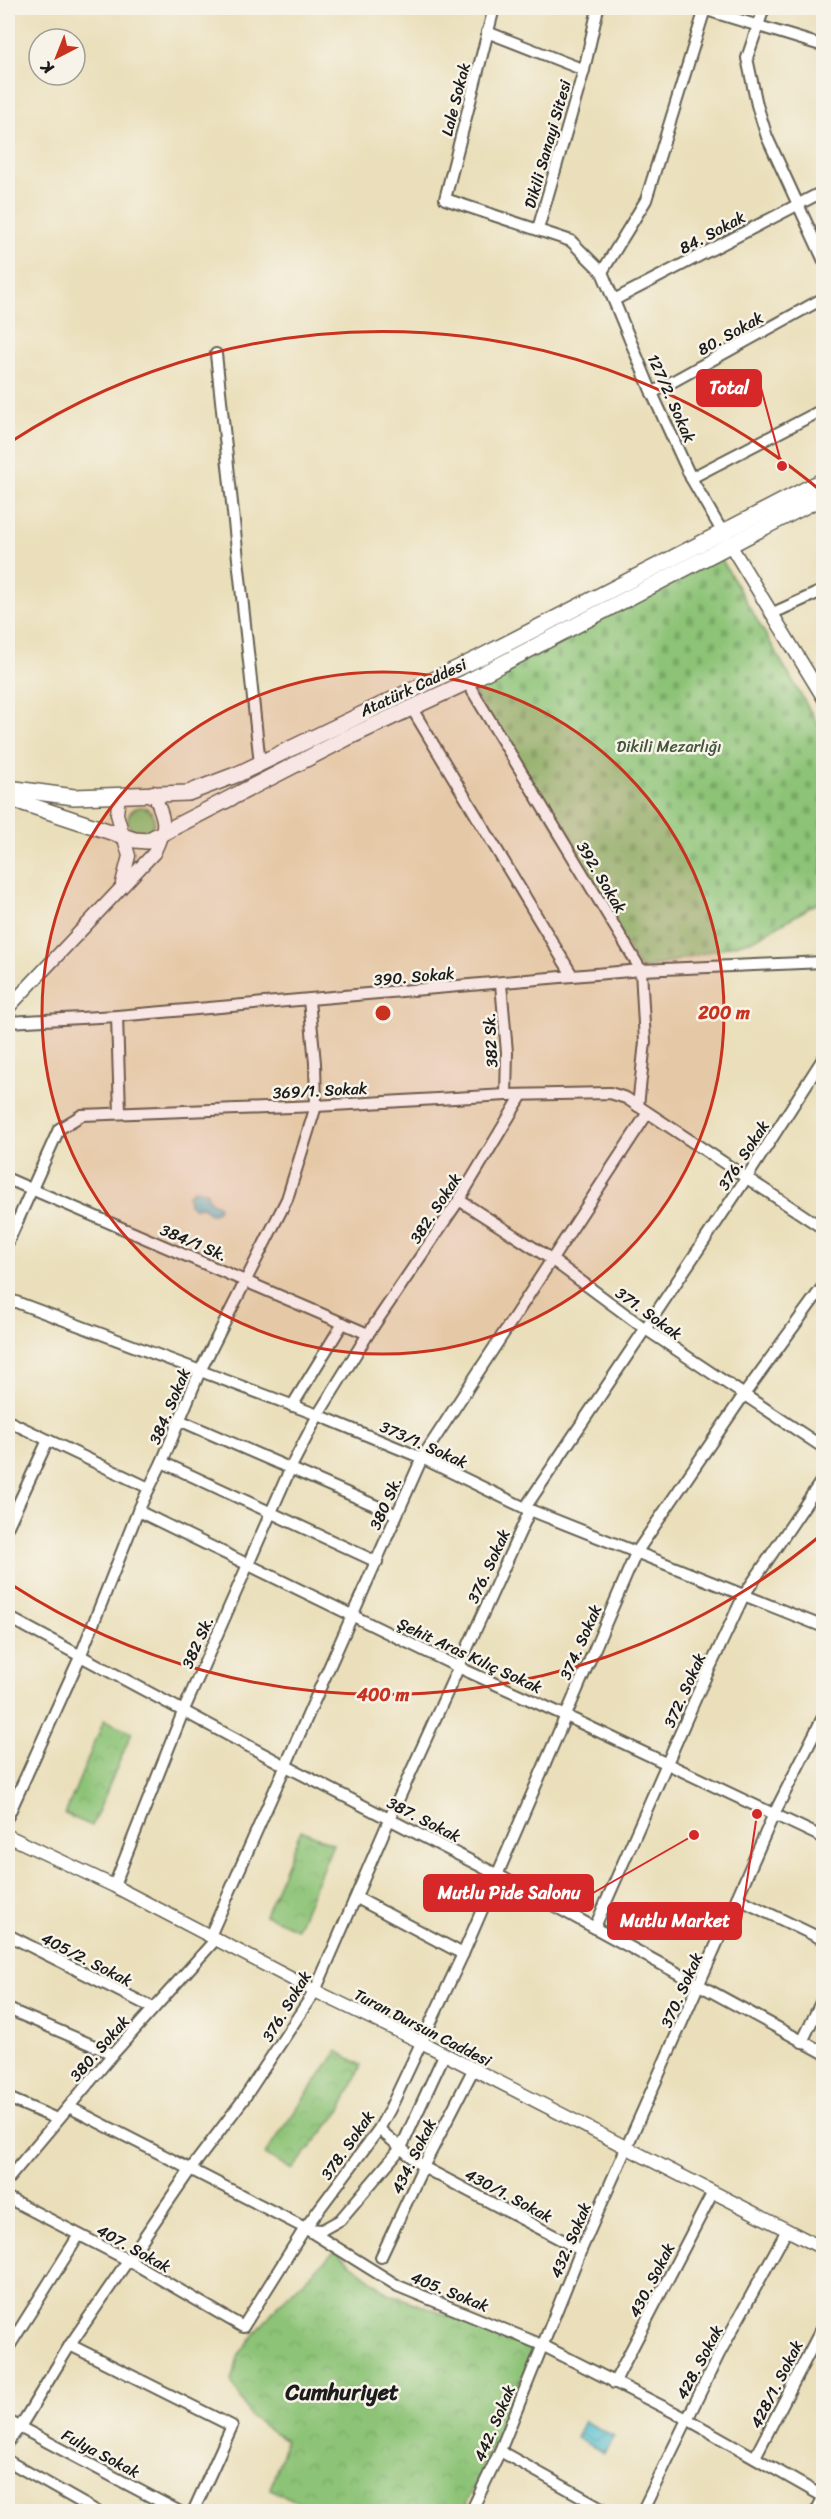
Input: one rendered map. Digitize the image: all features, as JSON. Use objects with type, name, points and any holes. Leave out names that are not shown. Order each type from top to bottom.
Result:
[{"type":"main road","name":"Atatürk Caddesi","points":[[8,798],[122,836],[147,841],[411,707],[467,682],[726,538],[824,480]]},
{"type":"main road","name":"Atatürk Caddesi","points":[[8,788],[74,797],[153,792],[188,793],[260,764],[726,538],[824,496]]},
{"type":"street","name":"Lale Sokak","points":[[445,199],[494,8]]},
{"type":"street","name":"Dikili Sanayi Sitesi","points":[[445,199],[538,229],[584,70],[598,8]]},
{"type":"street","points":[[602,272],[646,200],[702,8],[824,46]]},
{"type":"street","points":[[764,8],[747,58],[767,136],[824,261]]},
{"type":"street","points":[[487,32],[584,70]]},
{"type":"street","name":"84. Sokak","points":[[614,300],[824,191]]},
{"type":"street","name":"127/2. Sokak","points":[[538,229],[571,241],[602,272],[652,393],[691,478],[726,538]]},
{"type":"street","name":"80. Sokak","points":[[652,393],[824,298]]},
{"type":"street","points":[[216,354],[260,764]]},
{"type":"street","points":[[691,478],[824,409]]},
{"type":"street","points":[[726,538],[824,699]]},
{"type":"street","points":[[771,614],[824,590]]},
{"type":"street","name":"392. Sokak","points":[[467,682],[641,970],[645,1042],[638,1106]]},
{"type":"street","points":[[411,707],[572,975]]},
{"type":"street","points":[[8,1008],[154,853],[164,833],[163,816],[153,792]]},
{"type":"street","points":[[119,795],[117,814],[129,856],[119,890]]},
{"type":"street","name":"390. Sokak","points":[[8,1022],[117,1016],[501,984],[572,975],[824,962]]},
{"type":"street","name":"382 Sk.","points":[[501,984],[507,1052],[506,1095]]},
{"type":"street","name":"384. Sokak","points":[[8,1816],[80,1657],[138,1511],[162,1462],[200,1371],[287,1199],[316,1106],[315,1063],[309,1000]]},
{"type":"street","points":[[117,1016],[120,1113]]},
{"type":"street","name":"376. Sokak","points":[[8,2442],[21,2427],[70,2345],[190,2170],[243,2100],[315,1991],[527,1509],[824,1057]]},
{"type":"street","name":"369/1. Sokak","points":[[8,1242],[59,1129],[82,1115],[316,1106],[506,1095],[610,1093],[626,1098],[824,1229]]},
{"type":"street","name":"382. Sokak","points":[[318,1415],[368,1334],[459,1200],[522,1095]]},
{"type":"street","name":"380 Sk.","points":[[213,1937],[284,1765],[353,1616],[395,1514],[422,1458],[647,1114]]},
{"type":"street","name":"384/1 Sk.","points":[[8,1179],[368,1334]]},
{"type":"street","name":"371. Sokak","points":[[459,1200],[551,1259],[644,1328],[824,1448]]},
{"type":"street","name":"374. Sokak","points":[[421,2042],[463,1954],[564,1715],[636,1553],[743,1396],[824,1285]]},
{"type":"street","name":"373/1. Sokak","points":[[8,1299],[318,1415],[422,1458],[527,1509],[824,1627]]},
{"type":"street","points":[[292,1406],[343,1323]]},
{"type":"street","name":"382 Sk.","points":[[114,1886],[183,1712],[291,1467],[318,1415]]},
{"type":"street","points":[[179,1420],[395,1514]]},
{"type":"street","points":[[8,1421],[149,1488]]},
{"type":"street","points":[[8,1526],[48,1440]]},
{"type":"street","points":[[162,1462],[377,1562]]},
{"type":"street","name":"372. Sokak","points":[[595,1927],[668,1766],[697,1695],[744,1595],[824,1477]]},
{"type":"street","name":"Şehit Aras Kılıç Sokak","points":[[138,1511],[458,1667],[824,1838]]},
{"type":"street","name":"387. Sokak","points":[[8,1617],[183,1712],[496,1874],[824,2053]]},
{"type":"street","name":"370. Sokak","points":[[628,2148],[773,1816],[824,1715]]},
{"type":"street","name":"Turan Dursun Caddesi","points":[[8,1836],[114,1886],[315,1991],[421,2042],[824,2249]]},
{"type":"street","points":[[357,1898],[463,1954]]},
{"type":"street","points":[[737,1898],[824,1940]]},
{"type":"street","name":"405/2. Sokak","points":[[8,1935],[153,2008]]},
{"type":"street","name":"380. Sokak","points":[[8,2179],[213,1937]]},
{"type":"street","points":[[802,2042],[824,1996]]},
{"type":"street","points":[[8,2009],[113,2054]]},
{"type":"street","name":"378. Sokak","points":[[243,2327],[305,2228],[379,2128],[421,2042]]},
{"type":"street","points":[[305,2228],[322,2230],[340,2220],[400,2148],[444,2055]]},
{"type":"street","name":"434. Sokak","points":[[381,2257],[423,2167],[473,2070]]},
{"type":"street","points":[[8,2098],[57,2119]]},
{"type":"street","name":"405. Sokak","points":[[69,2107],[305,2228],[398,2286],[542,2345],[687,2419],[823,2497]]},
{"type":"street","name":"430/1. Sokak","points":[[379,2128],[423,2167],[582,2250]]},
{"type":"street","name":"432. Sokak","points":[[542,2345],[628,2148]]},
{"type":"street","name":"430. Sokak","points":[[614,2383],[713,2192]]},
{"type":"street","name":"407. Sokak","points":[[8,2198],[128,2260],[243,2327]]},
{"type":"street","name":"428. Sokak","points":[[642,2511],[687,2419],[787,2230]]},
{"type":"street","points":[[8,2348],[12,2330],[79,2235]]},
{"type":"street","name":"428/1. Sokak","points":[[755,2457],[824,2324]]},
{"type":"street","points":[[70,2345],[232,2426],[193,2511]]},
{"type":"street","name":"442. Sokak","points":[[471,2511],[500,2451],[542,2345]]},
{"type":"street","name":"Fulya Sokak","points":[[8,2421],[180,2511]]},
{"type":"street","points":[[500,2451],[609,2511]]},
{"type":"street","points":[[8,2461],[99,2511]]},
{"type":"street","points":[[816,2511],[823,2497]]},
{"type":"green space","name":"Dikili Mezarlığı","points":[[719,555],[823,733],[823,900],[753,940],[641,970],[471,688]]},
{"type":"green space","points":[[141,807],[150,811],[154,820],[150,829],[141,833],[132,829],[128,820],[132,811]]},
{"type":"green space","points":[[104,1720],[132,1732],[92,1826],[65,1814]]},
{"type":"green space","points":[[301,1830],[333,1844],[297,1929],[265,1915]]},
{"type":"green space","points":[[337,2051],[361,2065],[341,2110],[292,2170],[265,2154]]},
{"type":"green space","points":[[335,2251],[390,2294],[535,2348],[463,2511],[318,2511],[270,2489],[286,2441],[251,2417],[231,2381],[239,2354],[278,2305]]},
{"type":"water","points":[[193,1190],[206,1191],[210,1201],[219,1206],[218,1211],[211,1214],[202,1207],[195,1208],[189,1204],[188,1195]]},
{"type":"water","points":[[584,2421],[614,2436],[604,2453],[576,2438]]},
{"type":"place","name":"Total","points":[[782,466]]},
{"type":"place","name":"Mutlu Market","points":[[757,1814]]},
{"type":"place","name":"Mutlu Pide Salonu","points":[[694,1835]]},
{"type":"district","name":"Cumhuriyet","points":[[342,2392]]}]
